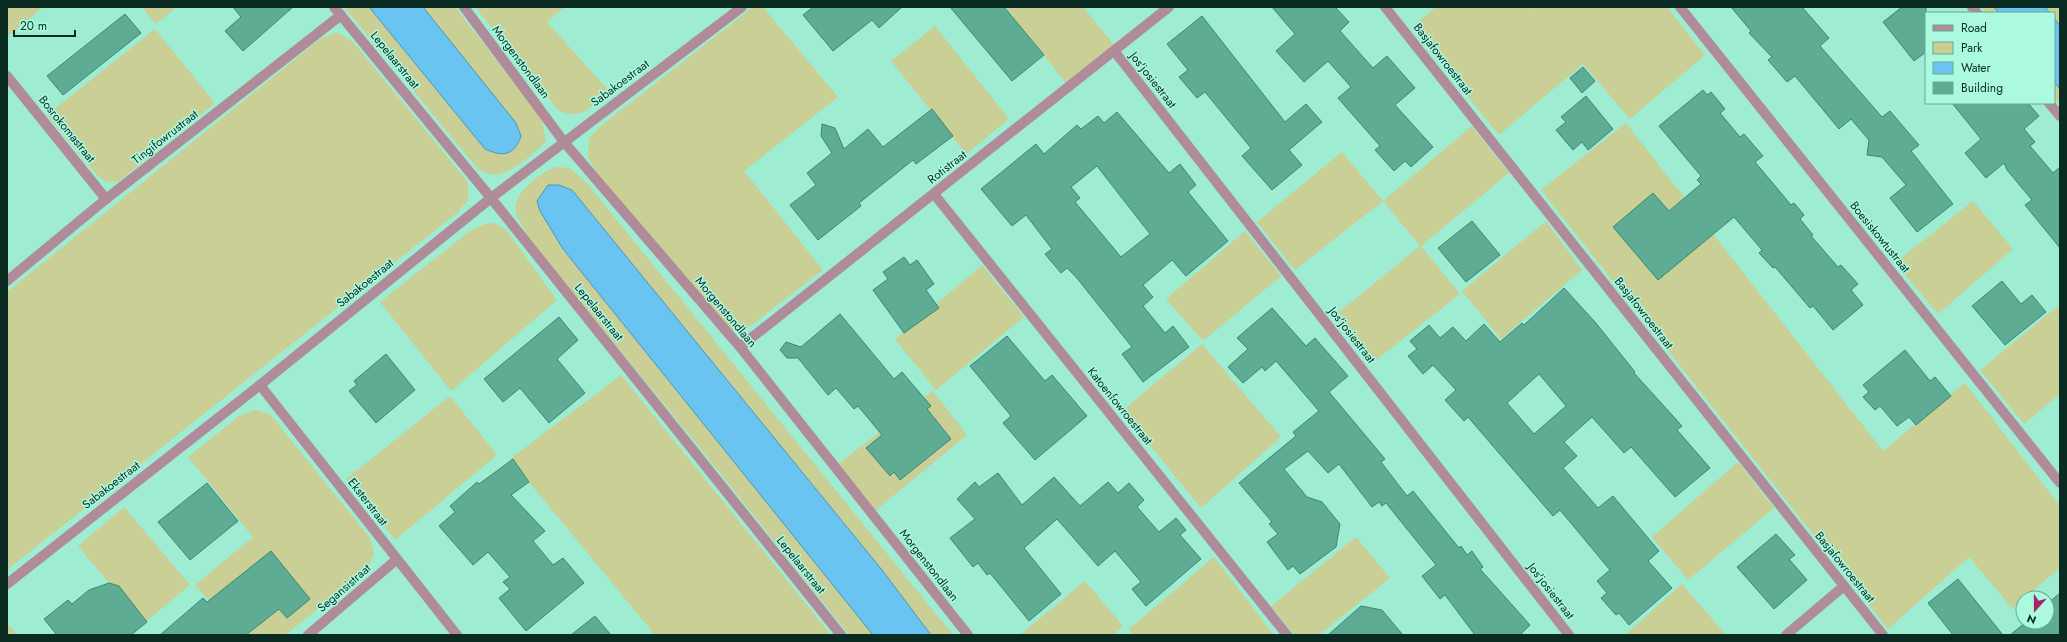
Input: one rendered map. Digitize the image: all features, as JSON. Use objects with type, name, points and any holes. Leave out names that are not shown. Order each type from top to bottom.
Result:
[{"type":"street","name":"Morgenstondlaan","points":[[464,7],[564,142],[740,347],[968,635]]},
{"type":"street","name":"Sabakoestraat","points":[[7,584],[260,385],[492,198],[742,7]]},
{"type":"street","name":"Rotistraat","points":[[740,347],[1115,52],[1169,7]]},
{"type":"street","name":"Basjafowroestraat","points":[[1385,7],[1883,635]]},
{"type":"street","name":"Boesiskowtustraat","points":[[1680,7],[2060,483]]},
{"type":"street","name":"Lepelaarstraat","points":[[337,11],[492,198],[841,635]]},
{"type":"street","name":"Tingifowrustraat","points":[[7,281],[337,11]]},
{"type":"street","name":"Jos'josiestraat","points":[[1115,52],[1569,635]]},
{"type":"street","name":"Bosrokomastraat","points":[[7,76],[106,199]]},
{"type":"street","points":[[2050,104],[2060,116]]},
{"type":"street","name":"Katoenfowroestraat","points":[[934,194],[1287,635]]},
{"type":"street","name":"Eksterstraat","points":[[260,385],[396,560],[457,635]]},
{"type":"street","name":"Segansistraat","points":[[308,635],[396,560]]},
{"type":"street","points":[[1786,635],[1844,586]]},
{"type":"green space","points":[[7,7],[43,7],[7,37]]},
{"type":"green space","points":[[142,7],[177,7],[156,24]]},
{"type":"green space","points":[[344,7],[369,7],[485,149],[516,124],[423,7],[455,7],[541,117],[546,141],[523,162],[501,174],[495,175],[478,169]]},
{"type":"green space","points":[[475,7],[565,7],[547,22],[609,91],[587,110],[581,113],[575,114],[559,111]]},
{"type":"green space","points":[[753,7],[763,7],[838,97],[744,171],[823,270],[744,331],[731,331],[599,177],[588,157],[589,138],[602,125]]},
{"type":"green space","points":[[1005,7],[1083,7],[1115,46],[1067,84]]},
{"type":"green space","points":[[1436,7],[1532,7],[1534,9],[1537,7],[1667,7],[1705,55],[1630,119],[1583,64],[1499,135],[1412,27]]},
{"type":"green space","points":[[1981,7],[1994,7],[1998,12],[1985,12]]},
{"type":"green space","points":[[2045,7],[2060,7],[2060,26],[2055,19],[2055,12],[2049,12]]},
{"type":"green space","points":[[935,26],[1009,119],[966,154],[891,61]]},
{"type":"green space","points":[[155,29],[215,103],[118,182],[106,182],[96,174],[47,115]]},
{"type":"green space","points":[[337,32],[353,42],[468,182],[468,200],[457,213],[7,570],[7,292],[320,39]]},
{"type":"green space","points":[[2055,83],[2060,89],[2060,105],[2055,99]]},
{"type":"green space","points":[[1626,123],[1883,451],[1965,383],[2060,506],[2060,568],[2034,590],[2015,590],[2015,606],[2012,608],[1969,557],[1888,629],[1541,190]]},
{"type":"green space","points":[[1472,126],[1509,173],[1421,246],[1460,294],[1371,364],[1333,317],[1420,246],[1383,201]]},
{"type":"green space","points":[[1342,152],[1383,201],[1295,270],[1257,222]]},
{"type":"green space","points":[[556,167],[570,168],[586,182],[953,635],[931,635],[882,570],[572,190],[540,212],[563,249],[873,635],[849,635],[704,453],[530,240],[516,213],[518,198],[528,185],[535,179]]},
{"type":"green space","points":[[1973,201],[2013,249],[1938,314],[1895,263]]},
{"type":"green space","points":[[1546,221],[1582,270],[1501,339],[1462,291]]},
{"type":"green space","points":[[495,223],[507,231],[557,300],[451,391],[380,302],[471,230],[485,224]]},
{"type":"green space","points":[[1245,231],[1281,276],[1203,341],[1166,299]]},
{"type":"green space","points":[[982,265],[1024,317],[936,390],[895,339]]},
{"type":"green space","points":[[2058,306],[2060,309],[2060,394],[2024,424],[1980,370]]},
{"type":"green space","points":[[1202,344],[1281,437],[1201,508],[1122,411]]},
{"type":"green space","points":[[621,375],[831,635],[655,635],[510,459]]},
{"type":"green space","points":[[933,391],[967,435],[875,511],[837,465]]},
{"type":"green space","points":[[450,396],[497,455],[395,540],[346,479]]},
{"type":"green space","points":[[255,410],[270,414],[370,538],[374,554],[367,570],[285,635],[240,635],[195,585],[253,537],[188,457],[239,416]]},
{"type":"green space","points":[[1738,462],[1774,508],[1688,580],[1652,537]]},
{"type":"green space","points":[[124,507],[190,585],[143,624],[78,546]]},
{"type":"green space","points":[[1356,537],[1390,578],[1319,635],[1295,635],[1271,606]]},
{"type":"green space","points":[[1214,557],[1274,635],[1133,635],[1129,629]]},
{"type":"green space","points":[[1085,581],[1123,626],[1112,635],[1020,635]]},
{"type":"green space","points":[[1682,584],[1726,635],[1625,635]]},
{"type":"green space","points":[[7,623],[17,635],[7,635]]},
{"type":"water","points":[[369,7],[423,7],[516,123],[521,136],[515,148],[502,154],[485,149]]},
{"type":"water","points":[[1994,7],[2045,7],[2049,12],[1998,12]]},
{"type":"water","points":[[2055,19],[2060,26],[2060,89],[2055,83]]},
{"type":"water","points":[[548,185],[559,185],[572,190],[882,570],[931,635],[873,635],[563,249],[540,211],[537,201]]},
{"type":"building","points":[[233,7],[293,7],[243,51],[225,31],[241,17]]},
{"type":"building","points":[[813,7],[902,7],[879,28],[872,20],[833,51],[803,15]]},
{"type":"building","points":[[950,7],[1004,7],[1044,55],[1012,81]]},
{"type":"building","points":[[1272,7],[1335,7],[1349,22],[1340,31],[1373,68],[1387,56],[1415,88],[1395,105],[1433,147],[1411,167],[1405,161],[1394,171],[1375,150],[1380,146],[1338,98],[1351,87],[1328,61],[1304,82],[1276,51],[1295,34]]},
{"type":"building","points":[[1731,7],[1802,7],[1829,38],[1820,46],[1882,117],[1890,111],[1919,145],[1911,151],[1953,204],[1917,232],[1890,198],[1906,185],[1882,157],[1867,155],[1869,140],[1851,119],[1839,129],[1795,76],[1787,82],[1768,60],[1772,57],[1749,33],[1751,31]]},
{"type":"building","points":[[1902,7],[1926,7],[1925,53],[1914,61],[1883,22]]},
{"type":"building","points":[[125,14],[141,33],[63,95],[47,76]]},
{"type":"building","points":[[1202,16],[1285,122],[1306,104],[1322,122],[1289,150],[1302,165],[1272,190],[1242,156],[1251,148],[1205,92],[1197,98],[1179,77],[1188,70],[1167,44]]},
{"type":"building","points":[[1583,67],[1595,81],[1582,93],[1570,78]]},
{"type":"building","points":[[1703,90],[1707,95],[1711,92],[1725,109],[1720,113],[1740,137],[1744,134],[1763,156],[1755,162],[1791,205],[1794,203],[1804,215],[1800,219],[1813,235],[1811,236],[1838,267],[1841,265],[1858,284],[1851,290],[1863,305],[1833,330],[1813,306],[1810,308],[1775,267],[1773,268],[1759,253],[1762,250],[1734,217],[1658,280],[1613,227],[1653,193],[1669,211],[1701,184],[1697,180],[1701,176],[1659,126]]},
{"type":"building","points":[[1586,96],[1613,129],[1588,150],[1582,142],[1573,150],[1556,130],[1566,122],[1561,117]]},
{"type":"building","points":[[1953,104],[2029,104],[2039,116],[2024,129],[2035,142],[2030,146],[2053,173],[2060,167],[2060,248],[2025,205],[2032,200],[2007,170],[2004,163],[1986,178],[1965,153],[1981,139]]},
{"type":"building","points":[[932,109],[953,136],[916,164],[913,160],[859,203],[861,206],[818,240],[790,205],[816,185],[807,173],[832,153],[821,136],[822,124],[835,128],[844,149],[868,129],[883,147]]},
{"type":"building","points":[[1117,112],[1169,173],[1180,164],[1196,185],[1188,192],[1228,241],[1186,276],[1172,260],[1143,285],[1153,297],[1143,306],[1165,333],[1173,326],[1189,347],[1143,382],[1122,354],[1132,347],[1076,277],[1067,268],[1061,273],[1045,254],[1052,249],[1026,215],[1012,226],[981,189],[1036,144],[1044,154],[1077,125],[1081,129],[1098,116],[1104,123]],"holes":[[[1097,166],[1150,234],[1121,257],[1075,202],[1080,198],[1071,187]]]},
{"type":"building","points":[[1472,221],[1500,255],[1466,282],[1438,248]]},
{"type":"building","points":[[904,257],[910,265],[917,260],[934,284],[926,290],[939,308],[904,333],[873,290],[888,279],[883,272]]},
{"type":"building","points":[[2002,281],[2021,304],[2032,295],[2046,312],[2005,345],[1972,306]]},
{"type":"building","points":[[1564,288],[1595,322],[1635,372],[1634,373],[1682,426],[1677,430],[1710,468],[1675,497],[1631,447],[1624,453],[1592,417],[1564,442],[1577,456],[1563,468],[1598,508],[1613,496],[1659,551],[1648,561],[1672,588],[1629,625],[1619,613],[1616,615],[1601,598],[1607,593],[1597,581],[1610,570],[1560,510],[1553,516],[1468,417],[1464,421],[1445,400],[1456,390],[1433,365],[1423,374],[1408,356],[1417,349],[1410,341],[1429,325],[1440,338],[1453,327],[1466,341],[1484,324],[1500,342],[1522,323],[1524,325]],"holes":[[[1539,374],[1566,406],[1534,434],[1507,403]]]},
{"type":"building","points":[[1272,308],[1306,346],[1315,338],[1348,376],[1329,392],[1385,459],[1381,462],[1407,496],[1413,491],[1459,548],[1461,546],[1467,555],[1472,551],[1483,567],[1480,569],[1530,625],[1520,635],[1475,635],[1445,595],[1440,599],[1422,576],[1436,565],[1386,503],[1382,506],[1379,502],[1372,507],[1339,464],[1328,473],[1308,451],[1284,469],[1307,497],[1322,502],[1340,524],[1336,547],[1300,574],[1293,566],[1288,570],[1267,542],[1278,534],[1269,524],[1272,522],[1239,483],[1296,436],[1293,432],[1319,411],[1276,361],[1265,371],[1262,367],[1243,383],[1228,367],[1248,349],[1237,338]]},
{"type":"building","points":[[840,314],[894,379],[902,372],[931,406],[927,409],[951,439],[900,480],[894,472],[890,476],[866,448],[882,435],[858,406],[854,409],[836,388],[828,395],[798,358],[787,358],[780,350],[786,342],[801,347]]},
{"type":"building","points":[[559,317],[578,340],[557,359],[585,393],[549,423],[520,388],[503,402],[484,379]]},
{"type":"building","points":[[1007,336],[1045,381],[1052,375],[1087,416],[1035,460],[1003,423],[1011,416],[970,366]]},
{"type":"building","points":[[1905,350],[1930,381],[1935,377],[1951,396],[1916,425],[1909,417],[1897,426],[1880,406],[1875,410],[1863,397],[1869,392],[1863,385]]},
{"type":"building","points":[[386,354],[415,390],[376,423],[349,391],[357,385],[354,381]]},
{"type":"building","points":[[513,459],[529,482],[511,495],[545,531],[533,541],[553,565],[563,558],[584,583],[526,631],[499,598],[510,589],[503,582],[510,577],[488,552],[473,565],[439,526],[455,512],[450,506],[477,482],[479,484]]},
{"type":"building","points":[[998,473],[1022,505],[1054,477],[1080,506],[1108,482],[1118,493],[1129,483],[1144,500],[1137,507],[1159,532],[1176,518],[1186,530],[1180,535],[1201,559],[1146,606],[1132,589],[1141,582],[1115,551],[1098,566],[1057,519],[1024,548],[1061,594],[1029,621],[990,573],[987,575],[978,563],[973,567],[950,538],[975,519],[957,499],[975,482],[979,487]]},
{"type":"building","points":[[207,483],[238,521],[190,560],[158,522]]},
{"type":"building","points":[[1776,534],[1795,555],[1789,559],[1807,580],[1774,609],[1737,567]]},
{"type":"building","points":[[271,551],[310,599],[287,618],[279,609],[246,635],[160,635],[203,598],[207,602]]},
{"type":"building","points":[[1958,579],[2003,635],[1953,635],[1928,603]]},
{"type":"building","points":[[109,583],[119,586],[147,622],[131,635],[57,635],[44,619],[68,600],[72,604],[89,590]]},
{"type":"building","points":[[2060,593],[2060,635],[2010,635],[2016,630],[2055,630],[2055,597]]},
{"type":"building","points":[[1361,606],[1382,610],[1403,635],[1328,635]]},
{"type":"building","points":[[595,616],[611,635],[571,635]]}]
